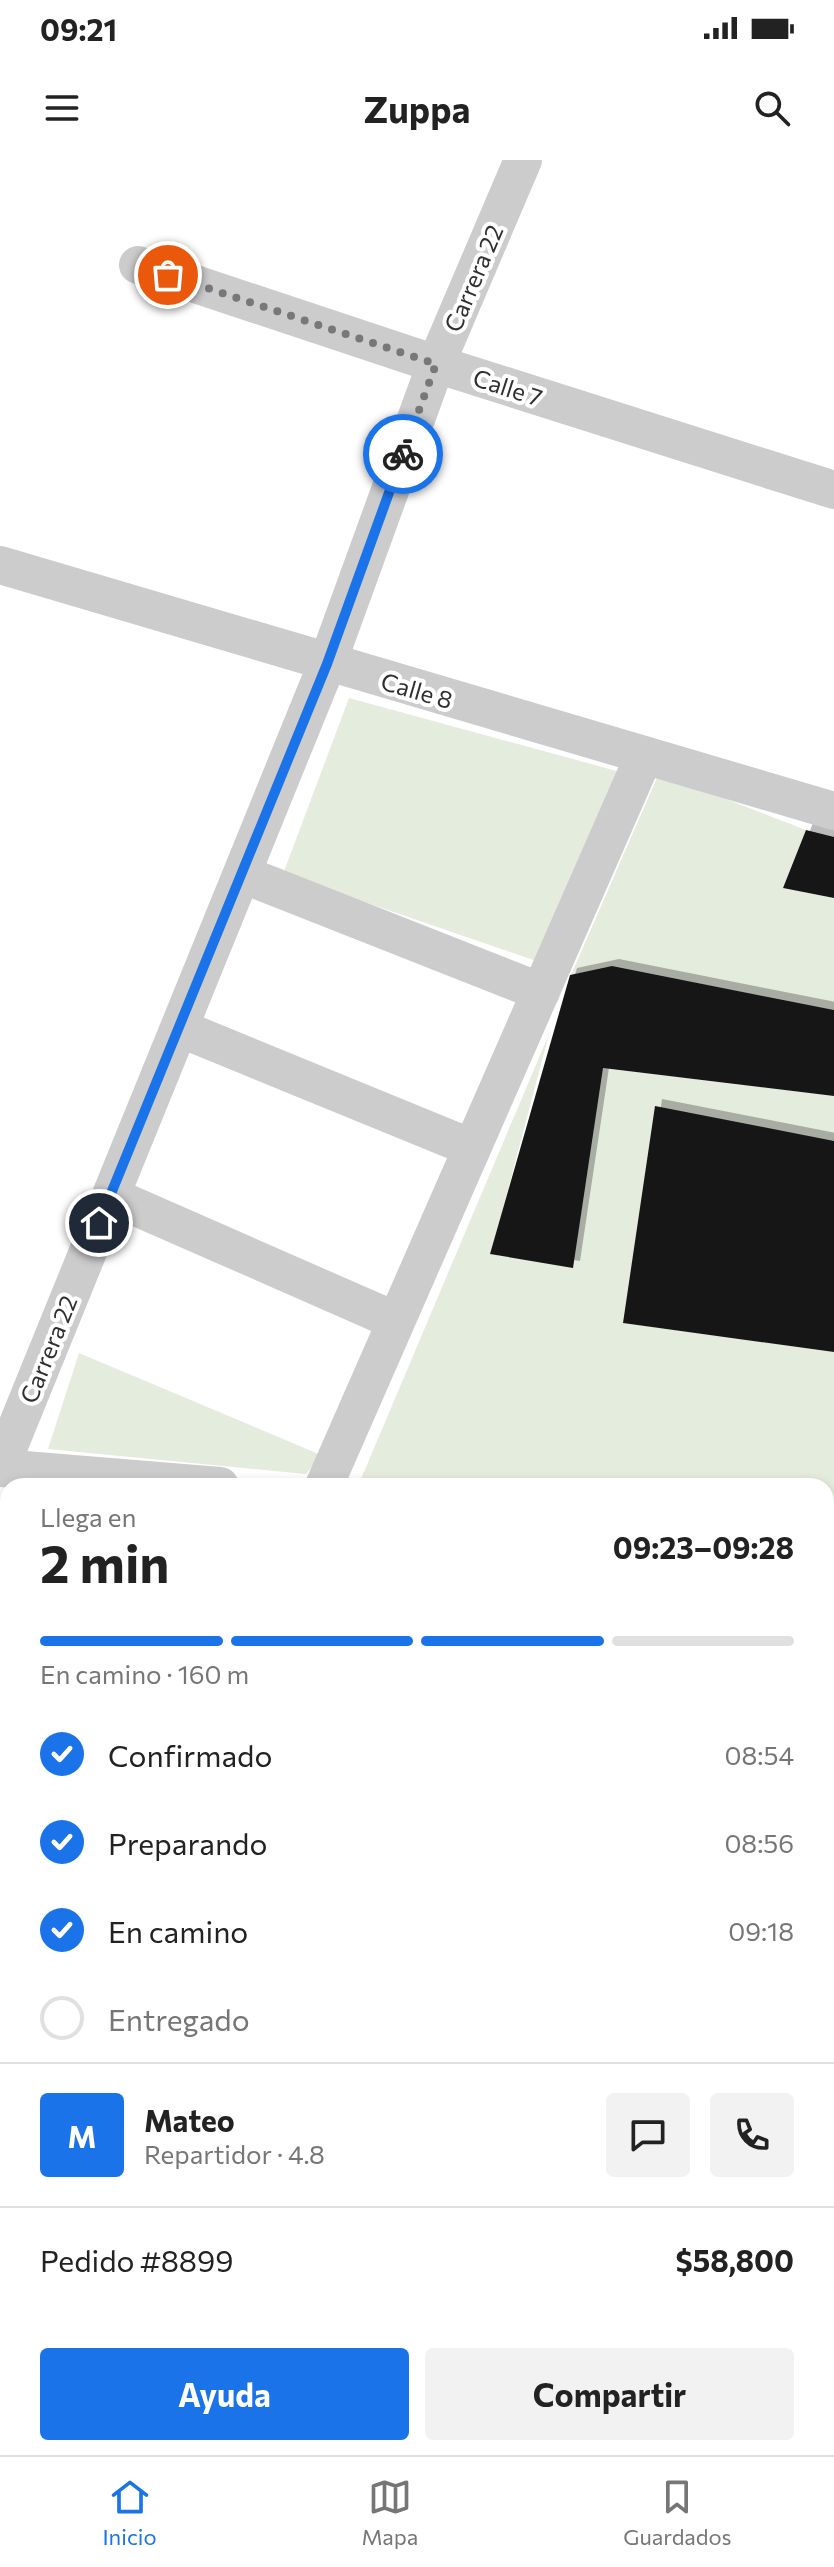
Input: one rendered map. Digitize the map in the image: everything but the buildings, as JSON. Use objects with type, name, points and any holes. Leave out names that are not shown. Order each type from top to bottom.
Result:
[{"type":"street","name":"Carrera 22","points":[[0,1468],[327,664],[436,364],[523,160]]},
{"type":"street","name":"Calle 7","points":[[138,265],[436,364],[834,490]]},
{"type":"street","name":"Calle 8","points":[[0,565],[327,664],[834,811]]},
{"type":"street","points":[[327,1478],[644,756]]},
{"type":"street","points":[[242,874],[541,992]]},
{"type":"street","points":[[179,1028],[472,1148]]},
{"type":"street","points":[[111,1196],[396,1321]]},
{"type":"street","points":[[0,1468],[122,1478]]},
{"type":"green space","points":[[349,698],[624,773],[539,962],[283,874]]},
{"type":"green space","points":[[659,773],[806,830],[783,888],[834,898],[834,1010],[612,966],[571,975]]},
{"type":"green space","points":[[549,1034],[491,1254],[573,1267],[603,1068],[834,1096],[834,1141],[624,1323],[834,1352],[834,1478],[361,1478]]},
{"type":"green space","points":[[79,1353],[321,1455],[306,1474],[48,1449]]},
{"type":"way so far","points":[[168,275],[436,364],[403,454]]},
{"type":"route","points":[[99,1223],[327,664],[403,454]]}]
